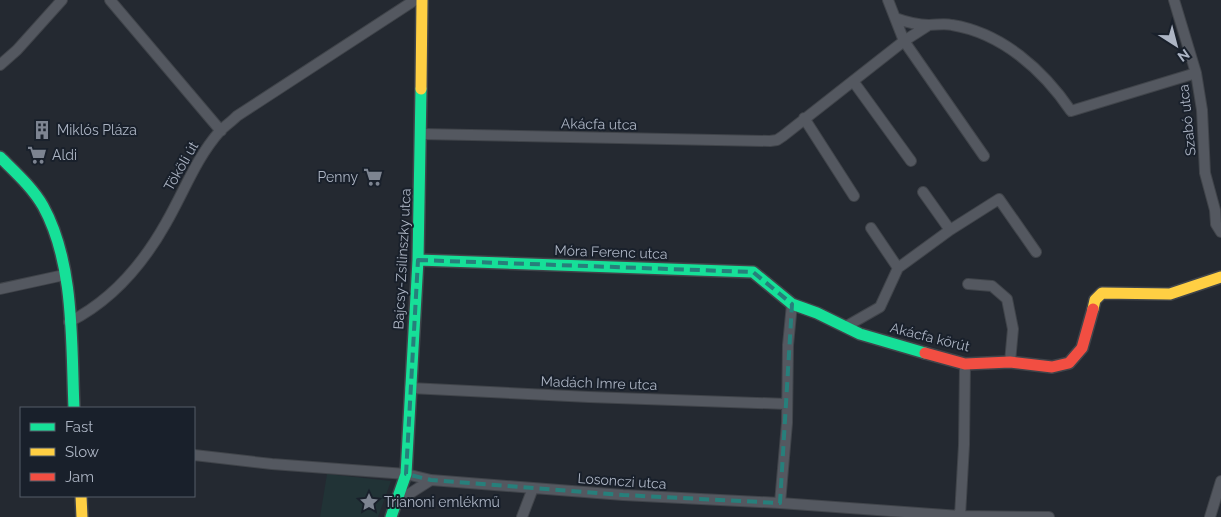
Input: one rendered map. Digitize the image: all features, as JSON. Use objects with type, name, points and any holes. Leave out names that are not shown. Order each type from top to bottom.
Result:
[{"type":"street","points":[[0,65],[17,50],[62,0]]},
{"type":"street","points":[[110,0],[220,131]]},
{"type":"street","name":"Tököli út","points":[[69,322],[92,309],[106,298],[127,278],[149,251],[167,222],[193,171],[220,131],[237,116],[415,0]]},
{"type":"street","name":"Bajcsy-Zsilinszky utca","points":[[391,517],[406,474],[418,260],[422,0]]},
{"type":"street","points":[[888,0],[904,41],[984,156]]},
{"type":"street","name":"Szabó utca","points":[[1174,0],[1196,74],[1202,110],[1205,172],[1218,214],[1216,224],[1221,232]]},
{"type":"street","points":[[895,18],[913,24],[950,24],[978,31],[993,38],[1019,55],[1038,72],[1070,111],[1196,74]]},
{"type":"street","points":[[854,196],[804,118],[904,41],[929,25]]},
{"type":"street","points":[[853,81],[911,160]]},
{"type":"street","name":"Akácfa utca","points":[[420,134],[770,141],[777,140],[804,118]]},
{"type":"street","points":[[0,157],[26,183],[43,206],[57,242],[62,260],[69,322],[74,407]]},
{"type":"street","points":[[923,192],[950,230]]},
{"type":"street","name":"Akácfa körút","points":[[845,327],[880,307],[898,268],[950,230],[999,199],[1036,252]]},
{"type":"street","points":[[871,228],[898,268]]},
{"type":"street","name":"Móra Ferenc utca","points":[[418,260],[753,272],[792,304]]},
{"type":"street","points":[[0,289],[64,275]]},
{"type":"street","name":"Akácfa körút","points":[[792,304],[811,310],[860,334],[965,364],[1010,362],[1052,367],[1069,363],[1082,348],[1096,300],[1102,293],[1170,294],[1221,277]]},
{"type":"street","points":[[968,284],[992,286],[1008,300],[1013,329],[1010,362]]},
{"type":"street","points":[[780,503],[788,404],[788,345],[792,304]]},
{"type":"street","points":[[960,516],[964,446],[965,364]]},
{"type":"street","name":"Madách Imre utca","points":[[410,388],[788,404]]},
{"type":"street","name":"Losonczi utca","points":[[195,455],[272,464],[406,474],[431,480],[623,496],[780,503],[960,516],[1049,517]]},
{"type":"street","points":[[398,501],[431,480]]},
{"type":"street","points":[[1210,517],[1221,481]]},
{"type":"street","points":[[522,517],[533,488]]},
{"type":"street","points":[[81,497],[82,517]]},
{"type":"highlighted area","points":[[418,260],[753,272],[792,304],[780,503],[623,495],[431,480],[406,474]]},
{"type":"shaded area","points":[[327,474],[391,481],[378,517],[320,517]]},
{"type":"traffic: fast","points":[[391,517],[406,474],[418,260],[421,89]]},
{"type":"traffic: fast","points":[[0,157],[39,199],[53,229],[61,253],[69,304],[74,407]]},
{"type":"traffic: fast","points":[[418,260],[753,272],[792,304],[817,313],[860,334],[925,353]]},
{"type":"traffic: slow","points":[[421,89],[422,0]]},
{"type":"traffic: slow","points":[[1093,309],[1095,300],[1102,293],[1170,294],[1221,277]]},
{"type":"traffic: slow","points":[[81,497],[82,517]]},
{"type":"traffic: jam","points":[[925,353],[965,364],[1010,362],[1052,367],[1069,363],[1082,348],[1093,309]]},
{"type":"place","name":"Miklós Pláza","points":[[42,130]]},
{"type":"place","name":"Aldi","points":[[37,155]]},
{"type":"place","name":"Penny","points":[[373,177]]},
{"type":"place","name":"Trianoni emlékmű","points":[[369,502]]}]
